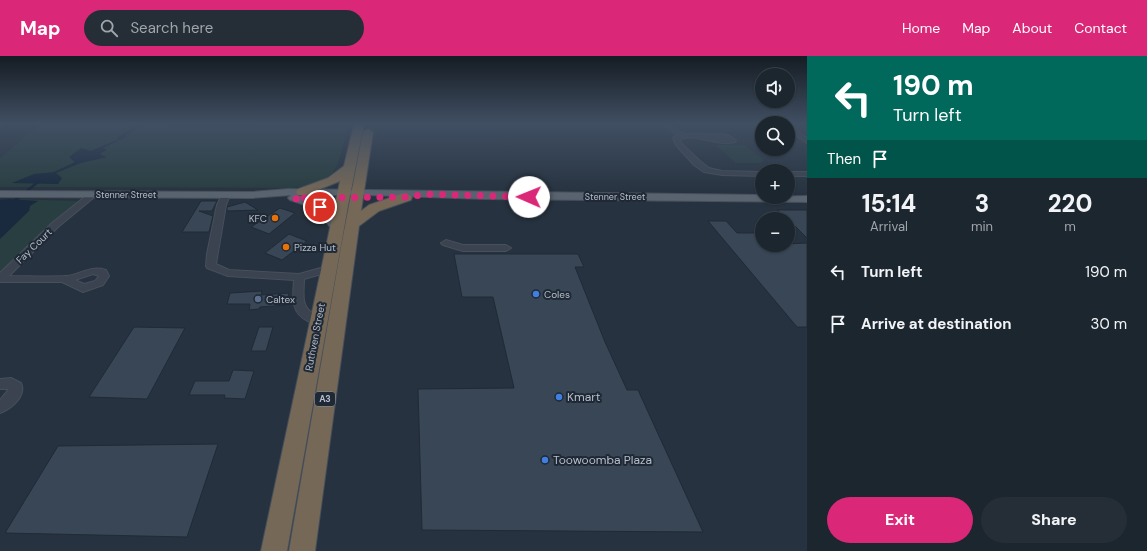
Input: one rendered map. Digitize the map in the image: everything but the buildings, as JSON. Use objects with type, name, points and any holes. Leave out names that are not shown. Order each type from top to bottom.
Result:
[{"type":"highway","name":"Ruthven Street","points":[[302,551],[352,224],[349,168],[354,147]]},
{"type":"highway","name":"Ruthven Street","points":[[274,551],[336,228],[361,173],[365,147]]},
{"type":"highway","points":[[298,195],[332,182],[349,168]]},
{"type":"highway","points":[[352,224],[374,208],[400,194]]},
{"type":"main road","points":[[361,173],[376,187],[400,194]]},
{"type":"main road","name":"Stenner Street","points":[[2,194],[423,194],[807,199]]},
{"type":"main road","points":[[298,195],[320,207],[329,214],[336,228]]},
{"type":"street","points":[[681,147],[697,163],[707,170],[722,173],[755,174]]},
{"type":"street","points":[[745,173],[755,167]]},
{"type":"street","points":[[795,174],[807,174]]},
{"type":"street","name":"Fay Court","points":[[0,279],[55,225],[69,215],[82,209],[94,194]]},
{"type":"street","points":[[226,195],[220,207],[220,218],[211,254],[211,266],[228,273],[299,277],[328,269]]},
{"type":"street","points":[[446,243],[463,248],[506,248]]},
{"type":"street","points":[[299,277],[298,306],[305,316],[318,321]]},
{"type":"street","points":[[0,279],[63,279]]},
{"type":"street","points":[[0,384],[11,384],[16,388],[11,398],[0,407]]},
{"type":"green space","points":[[13,147],[343,147],[338,164],[328,177],[320,182],[293,188],[0,187],[0,158]]},
{"type":"green space","points":[[718,147],[748,147],[755,153],[755,156],[759,156],[764,160],[761,163],[736,163]]},
{"type":"green space","points":[[0,200],[82,201],[0,273]]},
{"type":"water","points":[[100,147],[105,147],[103,148],[107,150],[99,154],[107,157],[81,163],[56,173],[62,178],[58,184],[12,183],[34,174],[54,172],[75,162],[69,157],[81,148],[91,151]]},
{"type":"water","points":[[9,199],[38,201],[30,206],[29,211],[0,239],[0,200]]},
{"type":"waterway","points":[[21,196],[39,181]]},
{"type":"waterway","points":[[14,201],[22,195]]},
{"type":"place","name":"KFC","points":[[275,218]]},
{"type":"place","name":"Pizza Hut","points":[[286,247]]},
{"type":"place","name":"Coles","points":[[536,294]]},
{"type":"place","name":"Caltex","points":[[258,299]]},
{"type":"place","name":"Kmart","points":[[559,397]]},
{"type":"place","name":"Toowoomba Plaza","points":[[545,460]]},
{"type":"route","points":[[320,207],[294,198],[411,197],[423,194],[529,197]]}]
